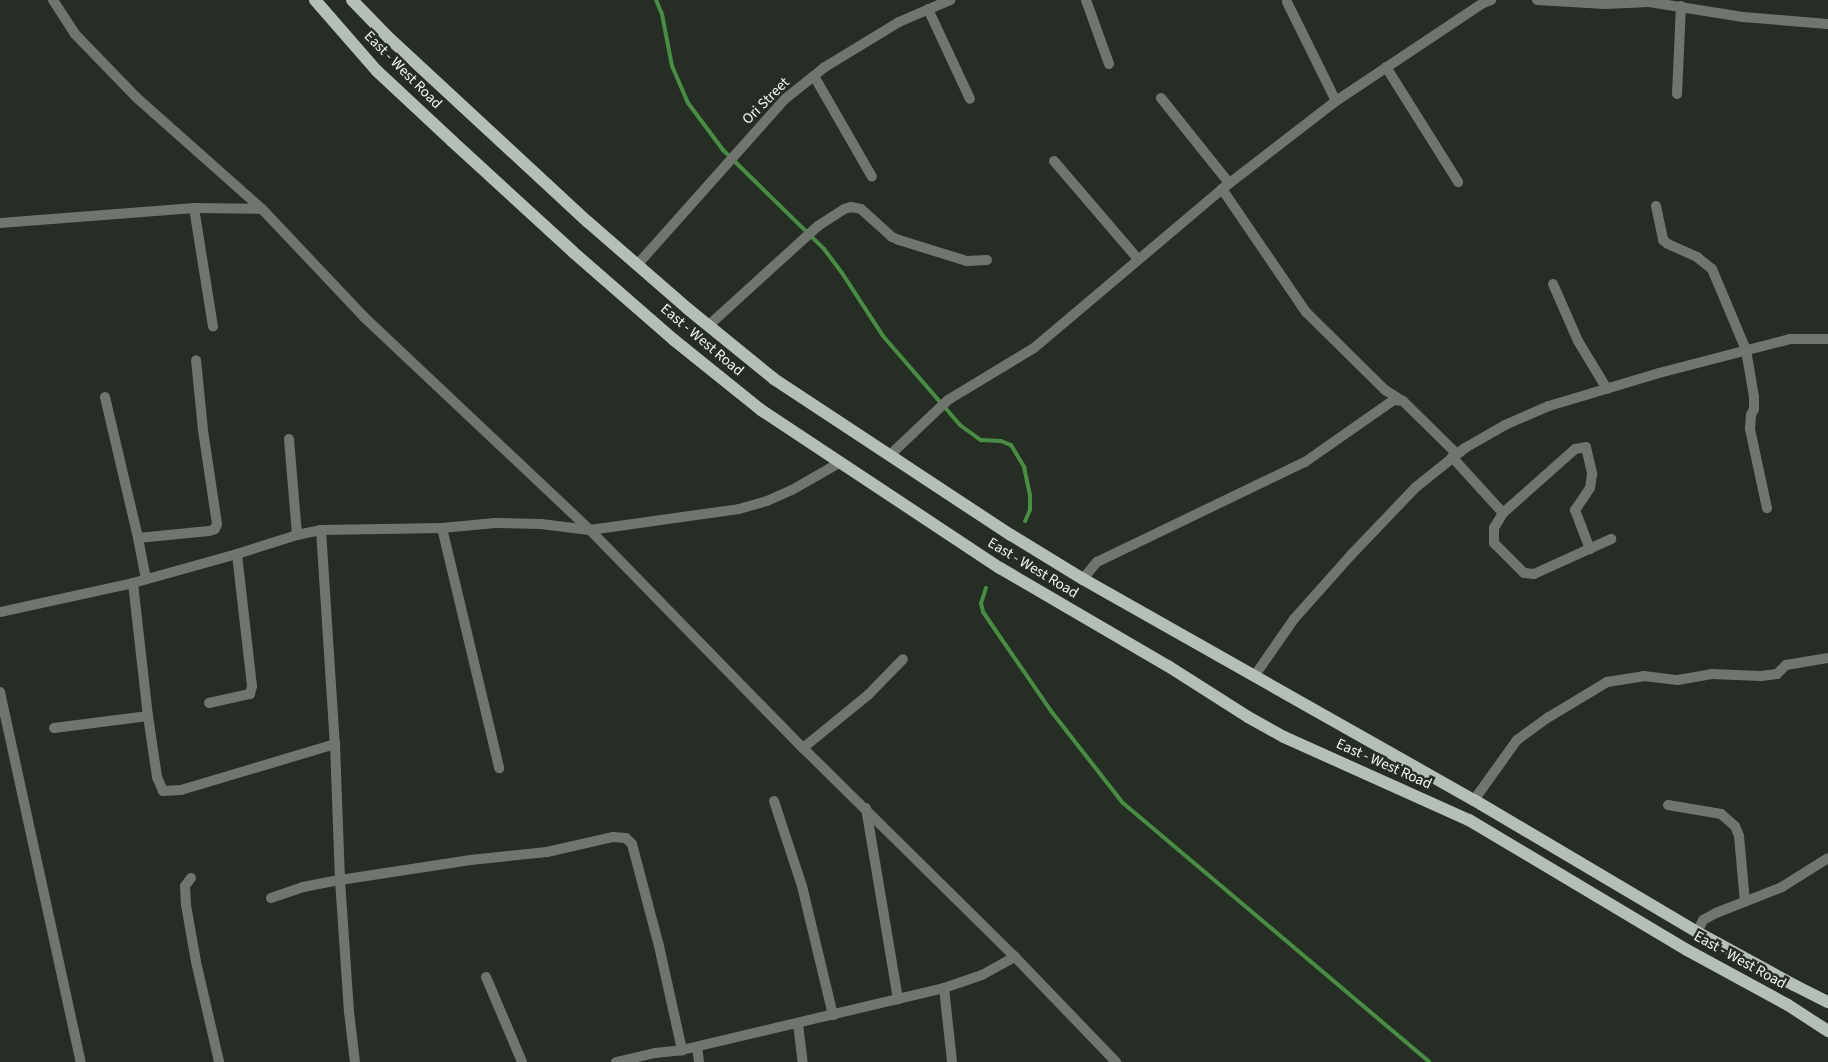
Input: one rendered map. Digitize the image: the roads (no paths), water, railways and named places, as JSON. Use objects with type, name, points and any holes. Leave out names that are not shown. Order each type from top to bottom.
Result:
[{"type":"main road","name":"East - West Road","points":[[315,0],[377,71],[573,252],[674,340],[761,410],[1000,568],[1168,666],[1248,717],[1284,737],[1469,820],[1687,950],[1788,1005],[1828,1030]]},
{"type":"main road","name":"East - West Road","points":[[352,0],[389,38],[637,266],[774,379],[1011,536],[1083,579],[1474,800],[1696,932],[1828,1002]]},
{"type":"main road","points":[[1590,892],[1596,872]]},
{"type":"street","points":[[52,0],[75,34],[138,98],[262,209],[364,317],[590,530],[803,748],[866,808],[1015,957],[1116,1062]]},
{"type":"street","name":"Ori Street","points":[[637,266],[785,99],[814,76],[899,22],[950,0]]},
{"type":"street","points":[[1086,0],[1109,64]]},
{"type":"street","points":[[890,455],[948,400],[1024,356],[1226,186],[1336,101],[1482,3],[1491,0]]},
{"type":"street","points":[[1537,0],[1605,4],[1650,1],[1743,17],[1828,24]]},
{"type":"street","points":[[1287,2],[1336,101]]},
{"type":"street","points":[[1677,94],[1681,6]]},
{"type":"street","points":[[928,9],[970,99]]},
{"type":"street","points":[[1386,68],[1458,182]]},
{"type":"street","points":[[814,76],[872,177]]},
{"type":"street","points":[[1161,98],[1226,186],[1306,312],[1385,390],[1401,400],[1455,456],[1503,513]]},
{"type":"street","points":[[1054,161],[1138,259]]},
{"type":"street","points":[[1656,206],[1663,240],[1697,257],[1712,269],[1746,350],[1754,397],[1750,429],[1767,508]]},
{"type":"street","points":[[0,223],[194,208],[262,209]]},
{"type":"street","points":[[194,208],[213,326]]},
{"type":"street","points":[[708,326],[818,226],[844,209],[861,209],[892,238],[967,261],[987,260]]},
{"type":"street","points":[[1553,284],[1578,340],[1607,389]]},
{"type":"street","points":[[1255,675],[1294,619],[1351,555],[1416,487],[1455,456],[1505,425],[1550,406],[1746,350],[1790,339],[1828,339]]},
{"type":"street","points":[[138,538],[208,531],[215,529],[217,524],[203,430],[196,360]]},
{"type":"street","points":[[105,398],[146,579]]},
{"type":"street","points":[[1083,579],[1097,562],[1305,462],[1343,438],[1389,403],[1401,400]]},
{"type":"street","points":[[289,439],[297,534]]},
{"type":"street","points":[[1590,549],[1575,510],[1590,488],[1592,474],[1586,447],[1575,449],[1503,513],[1494,528],[1494,543],[1524,573],[1534,574],[1590,549],[1611,539]]},
{"type":"street","points":[[0,612],[146,579],[237,554],[297,534],[321,530],[442,528],[495,523],[541,524],[590,530],[739,509],[767,501],[792,490],[839,463]]},
{"type":"street","points":[[442,528],[499,768]]},
{"type":"street","points":[[321,530],[340,880],[349,1012],[355,1062]]},
{"type":"street","points":[[209,703],[250,694],[252,686],[237,554]]},
{"type":"street","points":[[133,582],[148,716],[160,787],[167,791],[181,790],[334,744]]},
{"type":"street","points":[[1474,800],[1517,740],[1549,716],[1607,682],[1644,676],[1678,680],[1711,674],[1761,676],[1776,674],[1786,665],[1828,658]]},
{"type":"street","points":[[803,748],[868,695],[903,659]]},
{"type":"street","points":[[0,692],[81,1062]]},
{"type":"street","points":[[54,728],[148,716]]},
{"type":"street","points":[[774,801],[802,886],[833,1015]]},
{"type":"street","points":[[1668,805],[1721,814],[1735,826],[1739,836],[1744,902]]},
{"type":"street","points":[[866,808],[898,999]]},
{"type":"street","points":[[271,898],[303,887],[340,880],[470,860],[546,852],[614,837],[626,838],[632,844],[659,946],[682,1050]]},
{"type":"street","points":[[1696,932],[1703,920],[1782,887],[1828,858]]},
{"type":"street","points":[[191,878],[185,886],[186,905],[196,962],[219,1062]]},
{"type":"street","points":[[616,1062],[656,1058],[682,1050],[944,988],[982,975],[1015,957]]},
{"type":"street","points":[[486,977],[522,1062]]},
{"type":"street","points":[[944,988],[952,1062]]},
{"type":"street","points":[[798,1024],[804,1062]]},
{"type":"street","points":[[697,1047],[699,1062]]},
{"type":"waterway","points":[[656,0],[662,14],[672,66],[688,103],[723,150],[824,249],[883,336],[960,425],[981,440],[1001,441],[1011,445],[1024,467],[1030,495],[1030,510],[1025,521]]},
{"type":"waterway","points":[[986,588],[981,603],[983,612],[1051,711],[1123,803],[1429,1062]]}]
